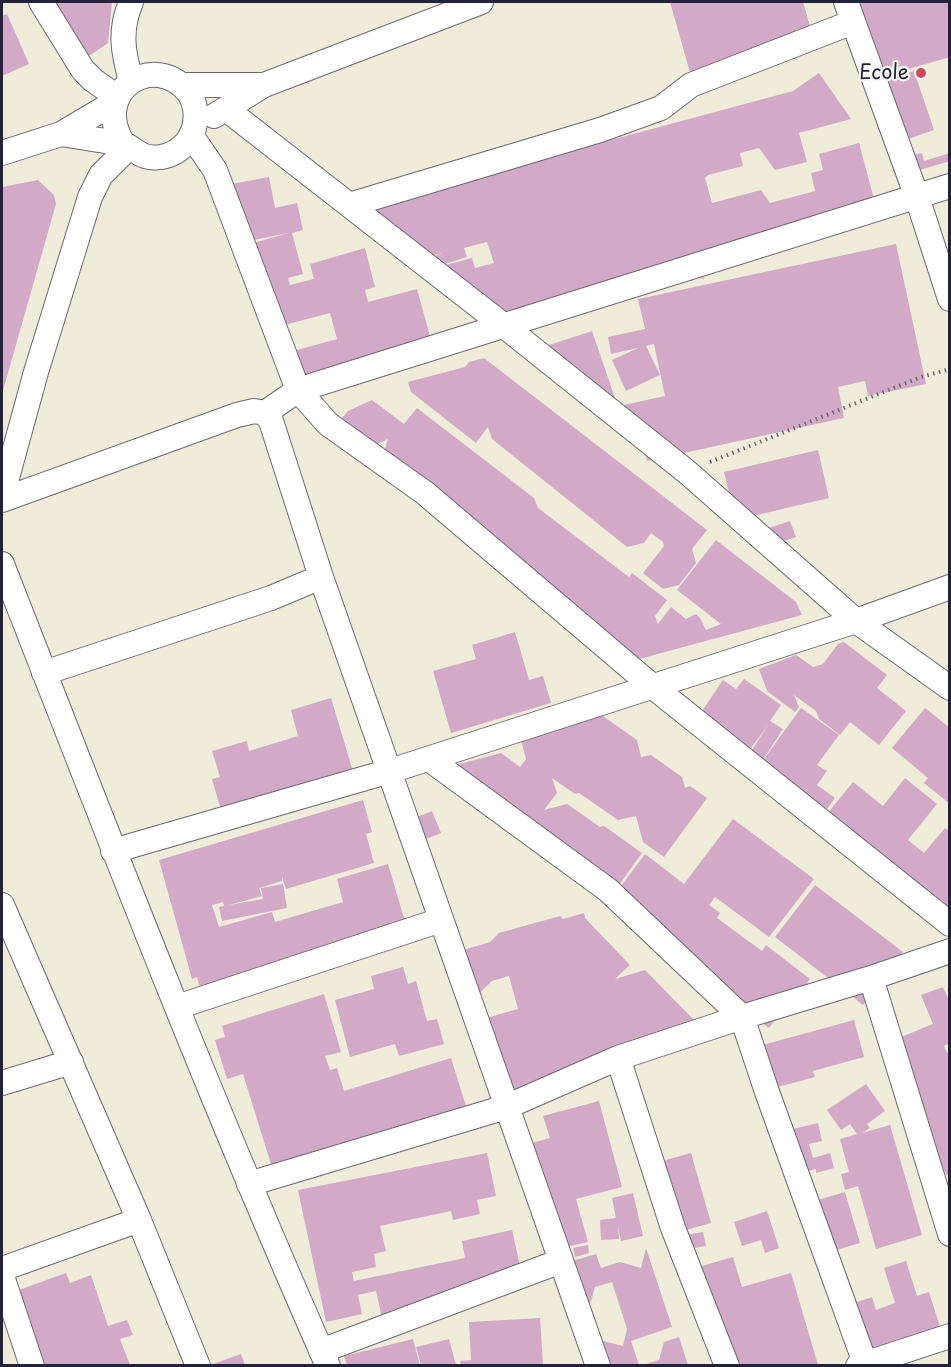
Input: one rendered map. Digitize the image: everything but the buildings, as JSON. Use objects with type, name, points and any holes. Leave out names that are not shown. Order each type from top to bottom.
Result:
[{"type":"street","points":[[41,2],[83,70],[93,80],[121,93]]},
{"type":"street","points":[[126,146],[116,132],[113,117],[121,93],[124,56],[122,34],[131,2]]},
{"type":"street","points":[[193,131],[264,85],[481,2]]},
{"type":"street","points":[[349,205],[600,129],[661,108],[691,85],[849,12],[917,197],[950,299]]},
{"type":"street","points":[[2,153],[61,134],[144,76],[158,75],[171,78],[182,85],[192,98],[196,112],[193,131],[184,145],[174,153],[163,157],[144,156],[126,146],[61,134]]},
{"type":"street","points":[[182,85],[264,85]]},
{"type":"street","points":[[226,110],[503,325],[687,472],[856,621],[950,688]]},
{"type":"street","points":[[193,131],[215,170],[298,390],[328,424],[425,493],[652,686],[950,924]]},
{"type":"street","points":[[2,496],[36,372],[90,197],[101,175],[126,146]]},
{"type":"street","points":[[265,413],[298,390],[950,186]]},
{"type":"street","points":[[2,501],[237,415],[254,411],[265,413],[271,421],[321,577],[598,1365]]},
{"type":"street","points":[[2,564],[113,851],[249,1184],[325,1358],[561,1261]]},
{"type":"street","points":[[44,673],[271,598],[321,577]]},
{"type":"street","points":[[113,851],[429,759],[856,621],[950,587]]},
{"type":"street","points":[[429,759],[608,890],[742,1017],[861,1364],[950,1336]]},
{"type":"street","points":[[2,905],[139,1220],[198,1365]]},
{"type":"street","points":[[177,1007],[441,920]]},
{"type":"street","points":[[249,1184],[507,1107],[618,1058],[950,951]]},
{"type":"street","points":[[871,978],[950,1234]]},
{"type":"street","points":[[618,1058],[673,1228],[727,1365]]},
{"type":"street","points":[[2,1083],[71,1062]]},
{"type":"street","points":[[2,1269],[139,1220]]},
{"type":"street","points":[[2,1276],[32,1365]]},
{"type":"path","points":[[687,472],[921,377],[950,369]]},
{"type":"place","name":"Ecole","points":[[921,73]]}]
